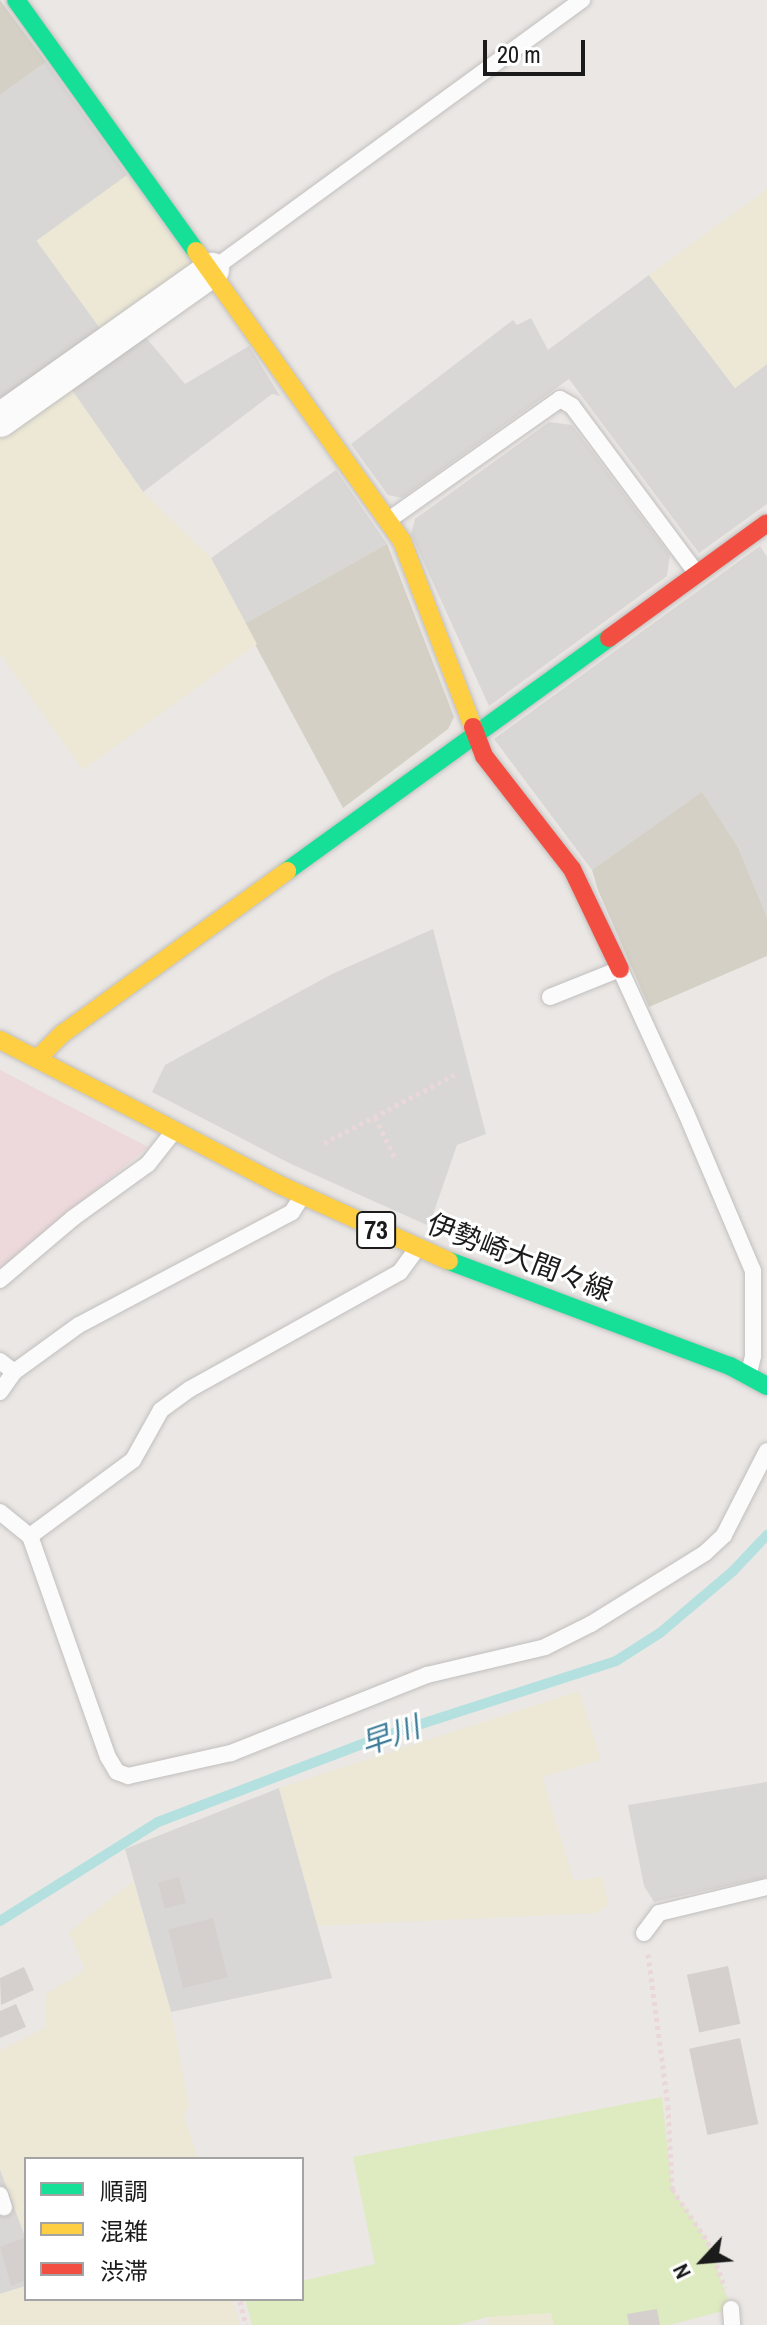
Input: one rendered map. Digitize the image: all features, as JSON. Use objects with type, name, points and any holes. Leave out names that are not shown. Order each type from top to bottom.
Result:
[{"type":"street","points":[[16,0],[212,270],[402,541],[484,756],[572,869],[620,969]]},
{"type":"street","points":[[0,420],[212,270]]},
{"type":"street","points":[[38,1058],[62,1034],[767,523]]},
{"type":"street","name":"伊勢崎大間々線","points":[[0,1040],[174,1130],[417,1249],[767,1386]]},
{"type":"lane","points":[[212,270],[582,0]]},
{"type":"lane","points":[[388,520],[560,399],[572,406],[697,573]]},
{"type":"lane","points":[[550,997],[620,969],[753,1271],[753,1356],[748,1376]]},
{"type":"lane","points":[[0,1280],[73,1218],[148,1164],[174,1130]]},
{"type":"lane","points":[[0,1392],[14,1372],[79,1325],[292,1212],[303,1194]]},
{"type":"lane","points":[[30,1536],[133,1460],[161,1410],[190,1389],[400,1272],[417,1249]]},
{"type":"lane","points":[[0,1361],[14,1372]]},
{"type":"lane","points":[[0,1512],[30,1536],[108,1757],[117,1772],[128,1776],[231,1753],[427,1675],[545,1647],[591,1624],[705,1553],[724,1535],[767,1451]]},
{"type":"lane","points":[[644,1933],[659,1913],[767,1887]]},
{"type":"path","points":[[324,1143],[454,1075]]},
{"type":"path","points":[[375,1117],[395,1158]]},
{"type":"path","points":[[644,1933],[668,2106],[672,2189],[708,2242],[731,2317]]},
{"type":"path","points":[[240,2301],[246,2325]]},
{"type":"shaded area","points":[[0,0],[46,62],[0,95]]},
{"type":"shaded area","points":[[46,62],[127,175],[104,332],[0,405],[0,95]]},
{"type":"shaded area","points":[[127,175],[193,266],[102,331],[36,241]]},
{"type":"shaded area","points":[[767,189],[767,364],[735,388],[649,275]]},
{"type":"shaded area","points":[[649,275],[735,388],[767,364],[767,504],[699,553],[569,379],[402,498],[388,495],[351,444],[513,320],[517,325],[531,318],[548,350]]},
{"type":"shaded area","points":[[143,334],[185,384],[249,346],[280,396],[272,394],[143,492],[67,383]]},
{"type":"shaded area","points":[[67,383],[143,492],[211,558],[257,644],[83,770],[0,654],[0,431]]},
{"type":"shaded area","points":[[549,422],[572,425],[670,555],[667,576],[489,706],[411,534],[415,519]]},
{"type":"shaded area","points":[[336,470],[387,544],[244,624],[211,558]]},
{"type":"shaded area","points":[[387,544],[454,717],[448,729],[343,808],[244,624]]},
{"type":"shaded area","points":[[760,546],[767,557],[767,917],[738,847],[702,793],[592,870],[494,739]]},
{"type":"shaded area","points":[[702,792],[738,847],[767,917],[767,956],[649,1007],[592,870]]},
{"type":"shaded area","points":[[433,929],[486,1134],[457,1145],[429,1226],[291,1164],[152,1092],[165,1065],[332,974]]},
{"type":"shaded area","points":[[0,1070],[148,1147],[0,1269]]},
{"type":"shaded area","points":[[579,1691],[601,1760],[542,1777],[574,1881],[602,1877],[608,1905],[596,1913],[318,1926],[279,1788]]},
{"type":"shaded area","points":[[767,1782],[767,1877],[654,1902],[644,1886],[628,1805]]},
{"type":"shaded area","points":[[279,1788],[332,1978],[171,2012],[125,1849]]},
{"type":"shaded area","points":[[133,1881],[171,2012],[189,2106],[184,2117],[197,2157],[24,2157],[24,2234],[0,2169],[0,2050],[46,2027],[46,1994],[85,1970],[69,1932]]},
{"type":"shaded area","points":[[0,2169],[24,2234],[24,2287],[0,2294]]},
{"type":"shaded area","points":[[24,2287],[24,2301],[233,2301],[240,2325],[0,2325],[0,2294]]},
{"type":"shaded area","points":[[552,2313],[554,2325],[489,2325],[487,2317]]},
{"type":"green space","points":[[662,2097],[672,2189],[708,2242],[731,2309],[669,2325],[554,2325],[551,2313],[487,2317],[458,2325],[252,2325],[246,2301],[304,2301],[304,2281],[375,2264],[353,2157]]},
{"type":"building","points":[[179,1877],[186,1903],[165,1909],[158,1883]]},
{"type":"building","points":[[213,1918],[228,1977],[183,1988],[168,1929]]},
{"type":"building","points":[[728,1966],[740,2024],[699,2032],[687,1975]]},
{"type":"building","points":[[24,1967],[34,1990],[1,2005],[0,1978]]},
{"type":"building","points":[[16,2004],[26,2027],[0,2038],[0,2011]]},
{"type":"building","points":[[740,2038],[758,2124],[707,2135],[689,2049]]},
{"type":"building","points":[[24,2238],[24,2281],[11,2286],[0,2247]]},
{"type":"building","points":[[657,2309],[660,2325],[629,2325],[627,2314]]},
{"type":"waterway","name":"早川","points":[[0,1921],[158,1822],[381,1737],[616,1661],[660,1633],[733,1571],[767,1535]]},
{"type":"traffic: fast","points":[[16,0],[196,251]]},
{"type":"traffic: fast","points":[[287,871],[609,638]]},
{"type":"traffic: fast","points":[[449,1261],[730,1366],[767,1386]]},
{"type":"traffic: slow","points":[[196,251],[402,541],[473,727]]},
{"type":"traffic: slow","points":[[38,1058],[62,1034],[287,871]]},
{"type":"traffic: slow","points":[[0,1040],[282,1186],[449,1261]]},
{"type":"traffic: jam","points":[[609,638],[767,523]]},
{"type":"traffic: jam","points":[[473,727],[484,756],[572,869],[620,969]]}]
